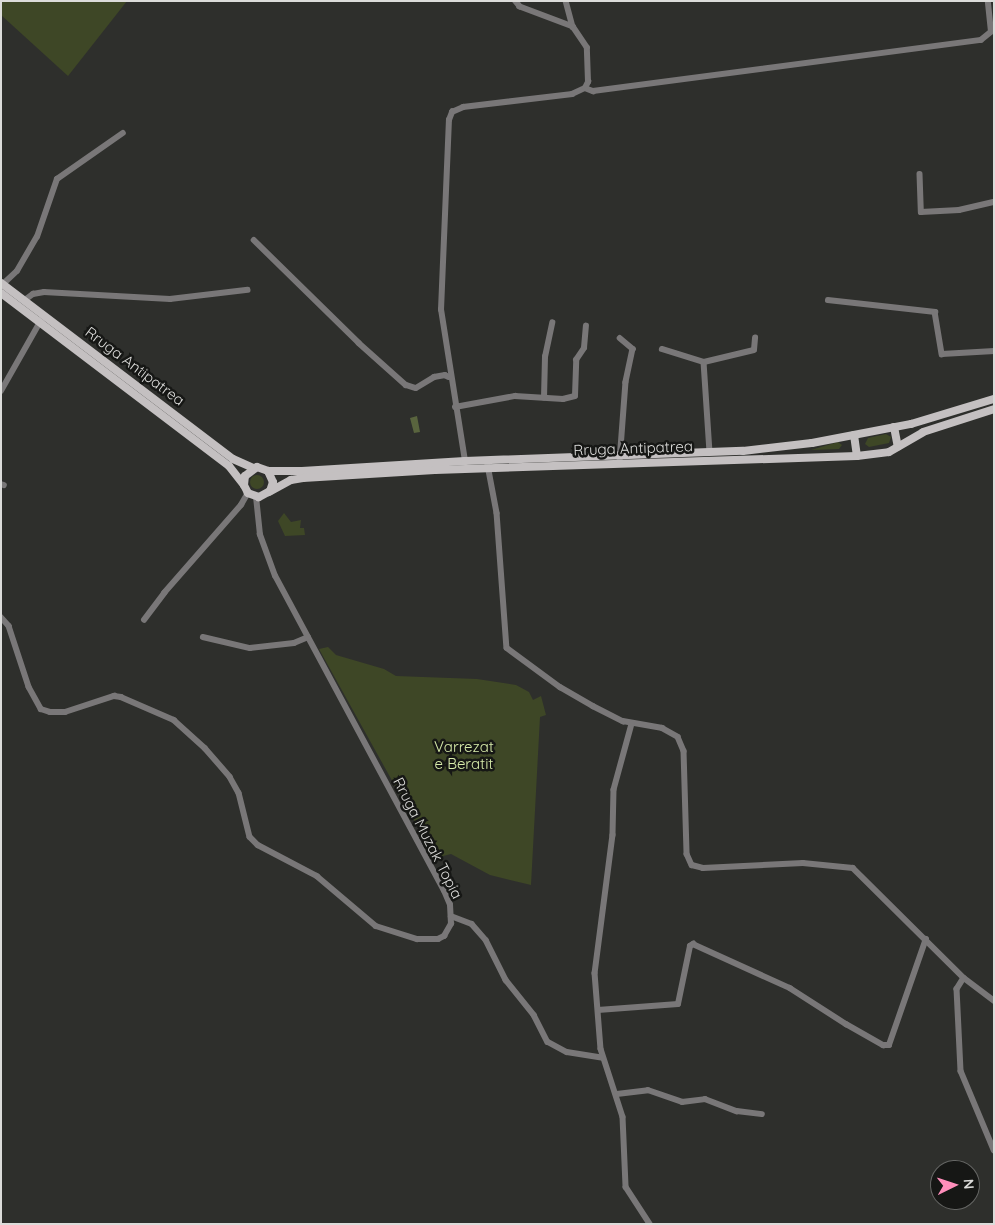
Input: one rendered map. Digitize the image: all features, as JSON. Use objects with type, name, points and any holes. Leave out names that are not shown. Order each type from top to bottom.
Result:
[{"type":"main road","name":"Rruga Antipatrea","points":[[2,284],[24,300],[42,318],[229,466],[248,493]]},
{"type":"main road","name":"Rruga Antipatrea","points":[[1,294],[42,318],[233,459],[254,468],[268,471],[377,471],[620,458],[743,455],[857,456],[898,447],[923,432],[994,409]]},
{"type":"main road","name":"Rruga Antipatrea","points":[[620,458],[710,452],[743,455],[894,427],[994,399]]},
{"type":"main road","points":[[894,427],[898,447]]},
{"type":"main road","points":[[854,435],[857,456]]},
{"type":"main road","name":"Rruga Antipatrea","points":[[256,497],[268,493],[291,480],[465,461],[487,464]]},
{"type":"main road","points":[[244,485],[244,476],[254,468]]},
{"type":"main road","points":[[268,471],[272,482],[268,493]]},
{"type":"main road","points":[[248,493],[256,497]]},
{"type":"street","points":[[515,1],[520,7],[573,27]]},
{"type":"street","points":[[465,461],[449,378],[441,310],[452,112],[463,107],[572,94],[585,88],[588,82],[587,48],[573,27],[566,1]]},
{"type":"street","points":[[585,88],[593,91],[981,40],[991,32],[988,1]]},
{"type":"street","points":[[2,284],[17,270],[37,238],[56,179],[123,133]]},
{"type":"street","points":[[920,174],[920,212],[959,210],[994,202]]},
{"type":"street","points":[[254,240],[359,344],[406,385],[416,388],[434,377],[445,375],[449,378]]},
{"type":"street","points":[[24,300],[33,294],[44,292],[170,300],[247,290]]},
{"type":"street","points":[[828,300],[935,312],[942,354],[994,351]]},
{"type":"street","points":[[1,390],[42,318]]},
{"type":"street","points":[[544,398],[545,357],[552,323]]},
{"type":"street","points":[[455,407],[515,396],[544,398],[575,396],[576,360],[584,348],[586,326]]},
{"type":"street","points":[[620,338],[633,349],[626,382],[620,458]]},
{"type":"street","points":[[662,349],[692,360],[704,362],[754,350],[755,338]]},
{"type":"street","points":[[704,362],[710,452]]},
{"type":"street","points":[[487,464],[497,513],[507,648],[560,687],[632,724],[662,728],[678,737],[682,743],[687,854],[692,865],[703,868],[803,863],[844,865],[853,868],[964,978],[994,1001]]},
{"type":"street","points":[[144,620],[248,493]]},
{"type":"street","name":"Rruga Muzak Topia","points":[[1,617],[14,639],[29,686],[45,711],[65,712],[114,696],[158,712],[192,735],[230,777],[239,793],[250,837],[258,845],[317,876],[381,929],[417,939],[438,939],[448,931],[451,916],[450,904],[431,864],[275,576],[259,528],[256,497]]},
{"type":"street","points":[[203,637],[250,648],[294,643],[308,637]]},
{"type":"street","points":[[632,724],[614,790],[612,835],[595,964],[603,1058],[617,1094],[624,1129],[626,1187],[650,1224]]},
{"type":"street","points":[[451,916],[472,924],[486,940],[506,980],[534,1015],[551,1044],[567,1052],[603,1058]]},
{"type":"street","points":[[598,1010],[678,1004],[690,946],[693,944],[790,988],[846,1024],[883,1045],[889,1045],[926,939]]},
{"type":"street","points":[[964,978],[957,989],[961,1071],[994,1150]]},
{"type":"street","points":[[617,1094],[648,1090],[682,1102],[704,1099],[738,1111],[762,1114]]},
{"type":"green space","points":[[1,1],[127,1],[68,76],[1,15]]},
{"type":"green space","points":[[886,434],[891,437],[889,443],[869,447],[865,444],[868,438]]},
{"type":"green space","points":[[838,442],[842,445],[839,449],[811,450]]},
{"type":"green space","points":[[254,475],[260,475],[264,482],[260,489],[254,489],[250,485],[250,479]]},
{"type":"green space","points":[[284,513],[291,522],[301,520],[300,528],[304,528],[305,535],[285,536],[278,521]]},
{"type":"green space","name":"Varrezat e Beratit","points":[[328,647],[336,655],[384,669],[396,676],[477,679],[516,685],[529,692],[533,700],[541,696],[546,715],[540,717],[531,885],[490,875],[451,854],[435,858],[319,649]]},
{"type":"shaded area","points":[[417,416],[420,432],[414,433],[410,418]]}]
